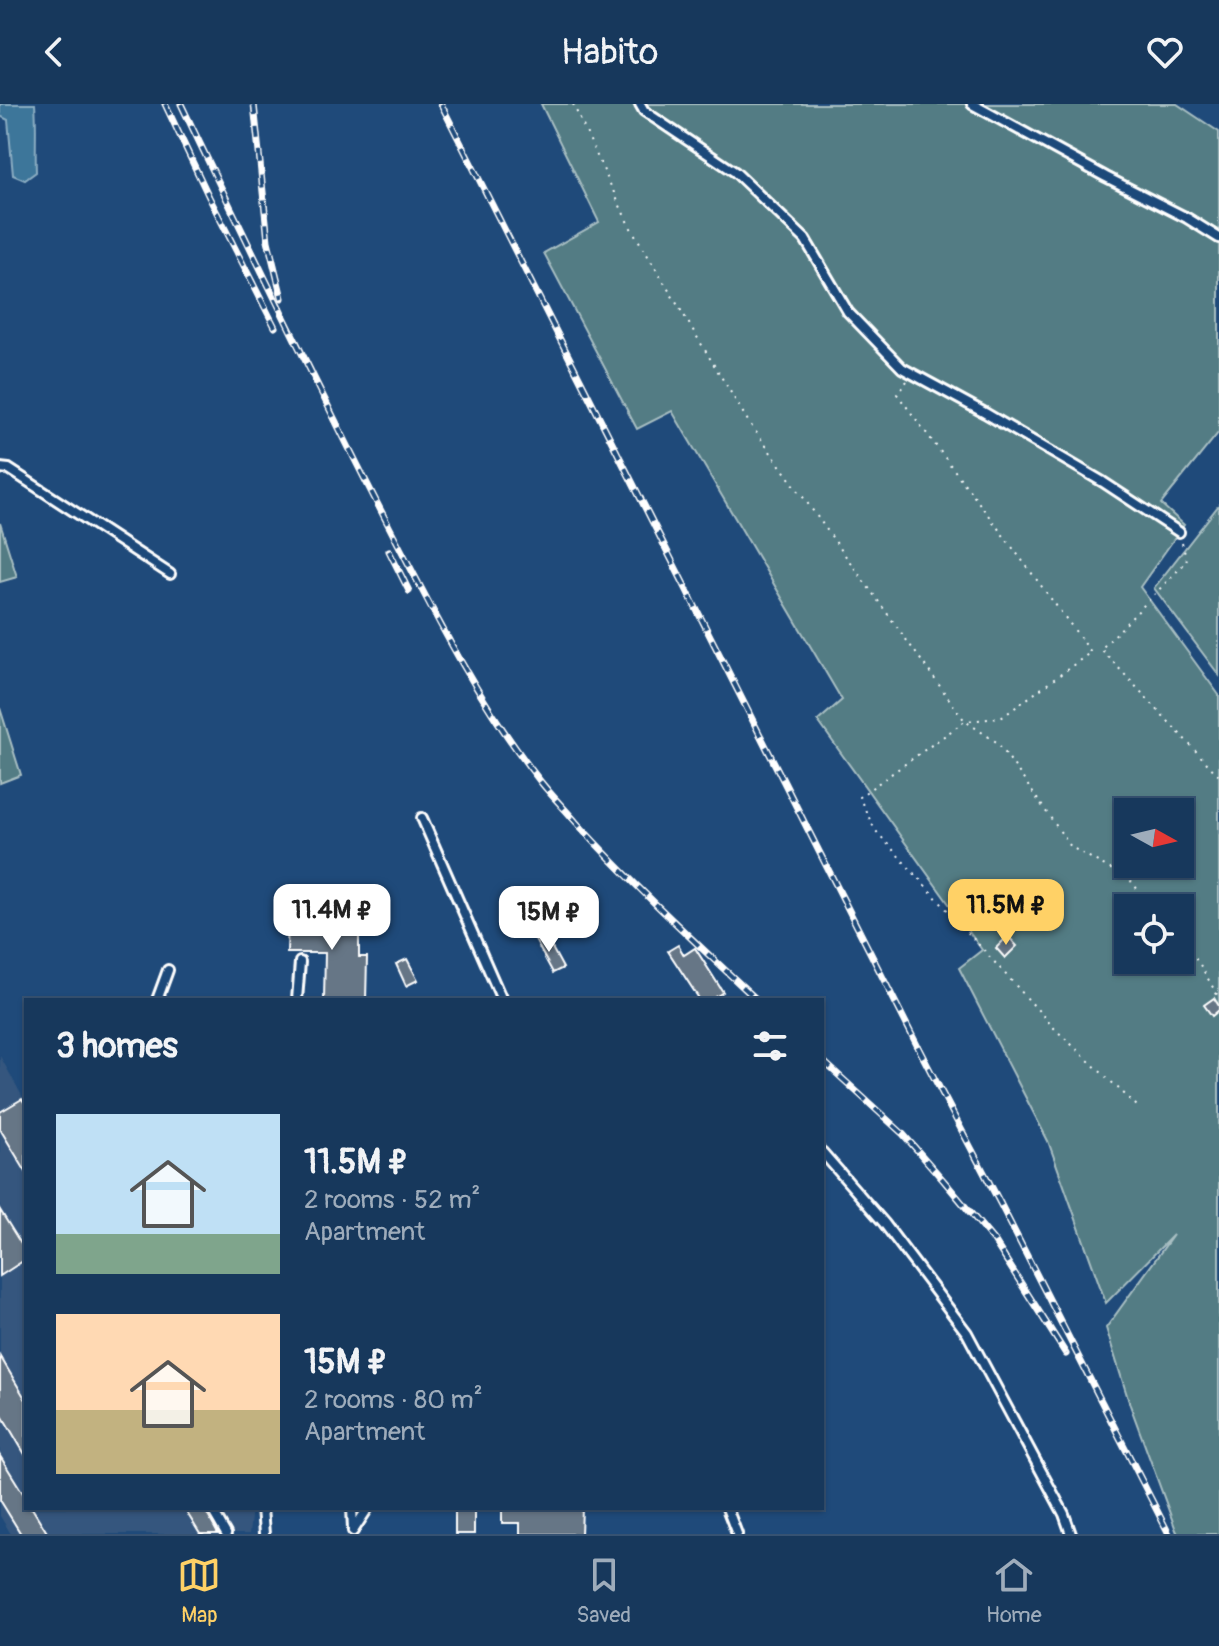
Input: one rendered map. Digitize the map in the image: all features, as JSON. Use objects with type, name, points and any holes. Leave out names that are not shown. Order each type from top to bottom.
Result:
[{"type":"lane","points":[[640,104],[644,111],[735,172],[805,239],[848,312],[902,368],[1090,474],[1179,532]]},
{"type":"lane","points":[[972,104],[1219,238]]},
{"type":"lane","points":[[0,468],[9,469],[170,574]]},
{"type":"lane","points":[[422,818],[501,998]]},
{"type":"lane","points":[[297,998],[300,962]]},
{"type":"lane","points":[[158,998],[168,970]]},
{"type":"lane","points":[[824,1154],[884,1223],[967,1333],[1064,1514],[1071,1534]]},
{"type":"lane","points":[[212,1510],[226,1534]]},
{"type":"lane","points":[[262,1510],[264,1534]]},
{"type":"lane","points":[[352,1510],[353,1532]]},
{"type":"lane","points":[[353,1532],[367,1510]]},
{"type":"lane","points":[[728,1510],[737,1534]]},
{"type":"path","points":[[573,104],[628,223],[748,421],[965,721],[998,743],[1071,847],[1130,880],[1142,894]]},
{"type":"path","points":[[913,374],[897,394],[1091,652],[1001,718],[965,721],[859,797],[875,830],[1055,1029],[1137,1106]]},
{"type":"path","points":[[1179,532],[1187,561],[1101,649],[1219,776]]},
{"type":"path","points":[[1194,957],[1219,998]]},
{"type":"shaded area","points":[[0,104],[35,104],[36,172],[25,180],[13,175],[8,120],[0,116]]},
{"type":"shaded area","points":[[0,1056],[24,1099],[24,1510],[186,1510],[200,1534],[11,1534],[0,1516]]},
{"type":"shaded area","points":[[206,1510],[252,1510],[249,1534],[218,1534],[220,1532]]},
{"type":"green space","points":[[541,104],[1177,104],[1219,132],[1219,432],[1161,504],[1184,525],[1140,587],[1219,695],[1219,1534],[1178,1534],[1130,1405],[1106,1328],[1173,1235],[1106,1303],[1048,1141],[959,968],[982,950],[818,721],[842,700],[672,411],[637,429],[544,253],[599,222]]},
{"type":"green space","points":[[1219,505],[1219,675],[1154,588]]},
{"type":"green space","points":[[0,523],[17,577],[0,582]]},
{"type":"green space","points":[[0,708],[21,775],[0,783]]},
{"type":"building","points":[[288,915],[359,915],[359,957],[367,957],[366,998],[324,998],[325,953],[287,953]]},
{"type":"building","points":[[545,935],[563,968],[553,973],[535,940]]},
{"type":"building","points":[[1008,936],[1017,946],[1005,958],[996,948]]},
{"type":"building","points":[[678,945],[684,955],[695,948],[723,992],[714,998],[699,998],[668,951]]},
{"type":"building","points":[[407,959],[418,980],[406,986],[396,964]]},
{"type":"building","points":[[1214,998],[1219,1010],[1212,1016],[1204,1005]]},
{"type":"building","points":[[22,1099],[24,1102],[24,1169],[0,1129],[0,1112]]},
{"type":"building","points":[[0,1210],[24,1249],[24,1260],[0,1276]]},
{"type":"building","points":[[0,1356],[24,1397],[24,1453],[0,1412]]},
{"type":"building","points":[[0,1456],[24,1495],[24,1510],[33,1510],[48,1534],[21,1534],[0,1500]]},
{"type":"building","points":[[185,1510],[205,1510],[218,1534],[200,1534]]},
{"type":"building","points":[[455,1510],[474,1510],[474,1534],[455,1534]]},
{"type":"building","points":[[502,1510],[582,1510],[581,1534],[520,1534],[520,1523],[502,1523]]},
{"type":"railway","points":[[165,104],[275,327]]},
{"type":"railway","points":[[181,104],[378,505],[453,647],[494,716],[540,781],[598,845],[755,998]]},
{"type":"railway","points":[[254,104],[268,241],[282,298]]},
{"type":"railway","points":[[441,104],[921,1053],[1169,1534]]},
{"type":"railway","points":[[389,551],[409,591]]},
{"type":"railway","points":[[824,1062],[903,1134],[994,1241],[1066,1354]]}]
